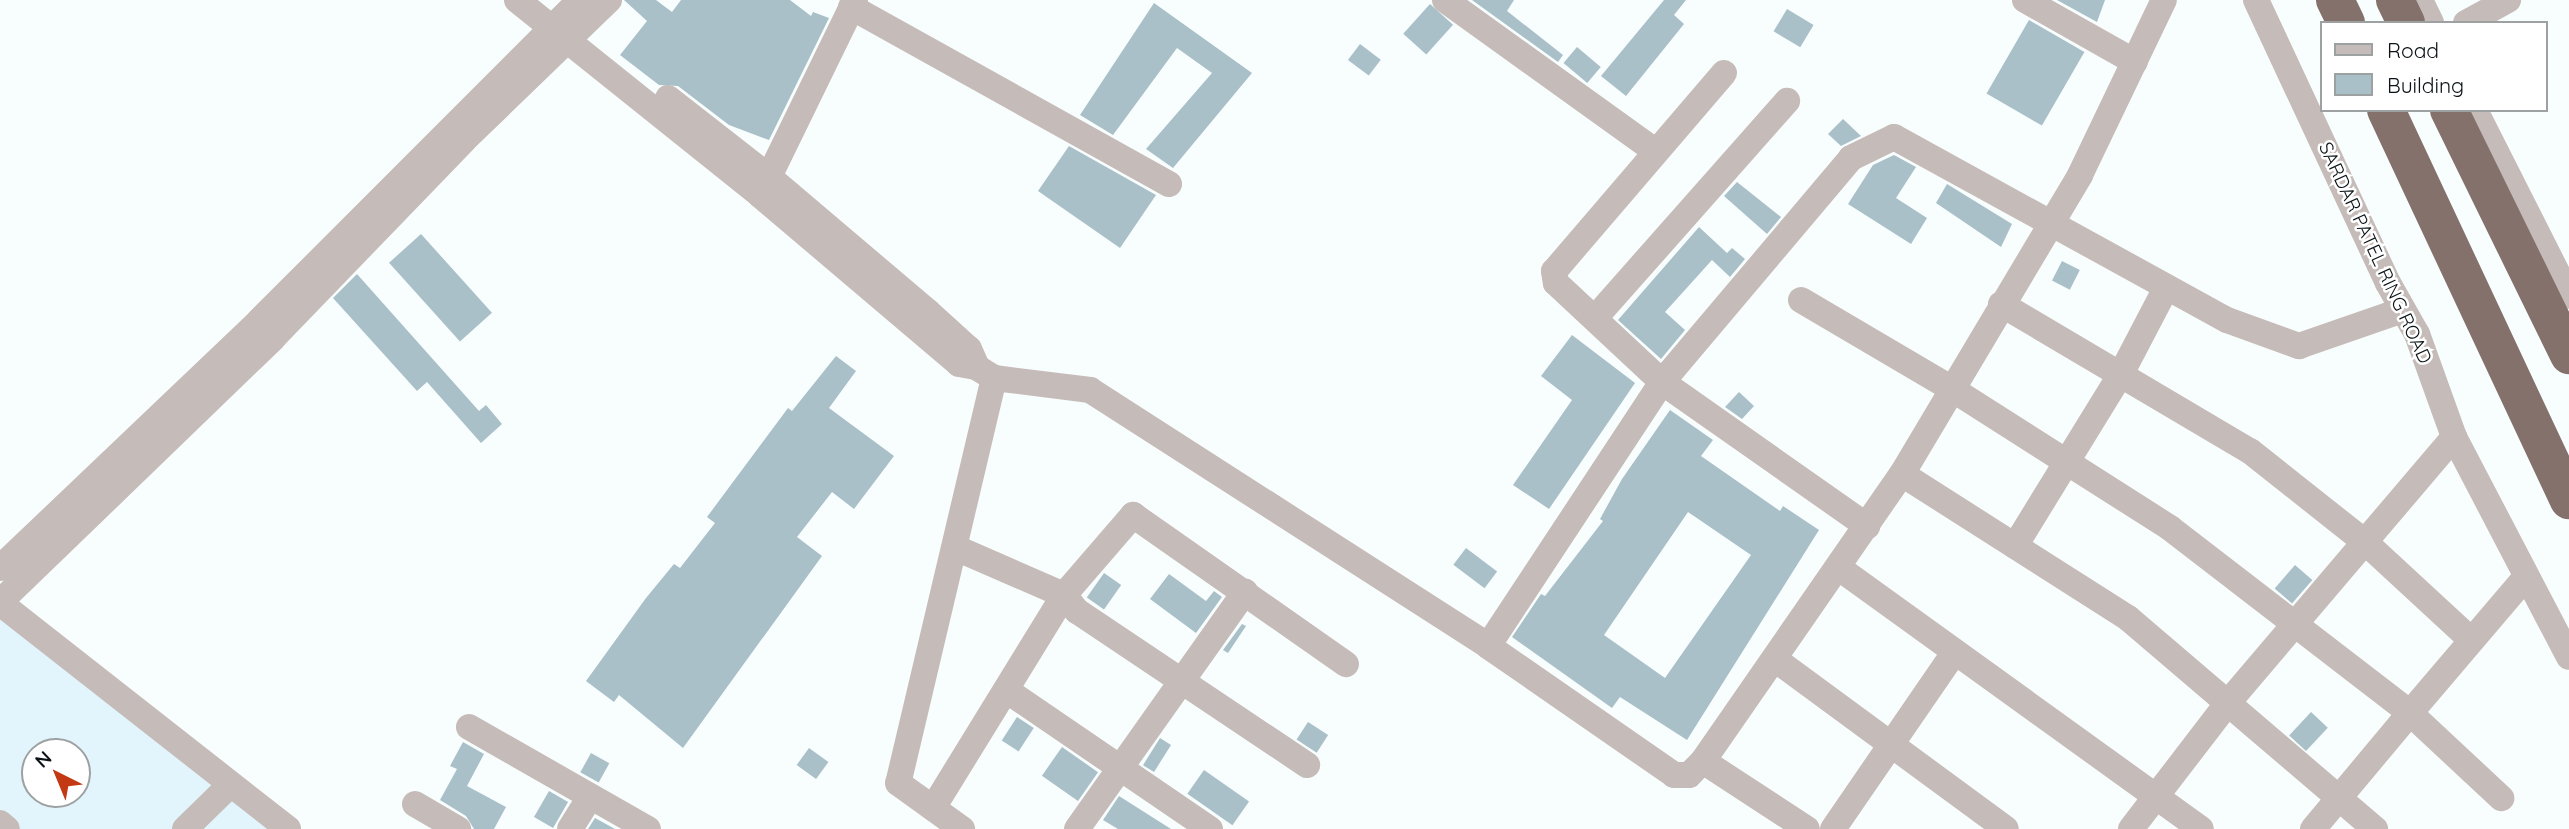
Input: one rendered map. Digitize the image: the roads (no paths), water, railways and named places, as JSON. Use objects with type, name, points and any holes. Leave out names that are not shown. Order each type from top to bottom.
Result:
[{"type":"highway","points":[[2335,0],[2345,21]]},
{"type":"highway","points":[[2395,0],[2405,21]]},
{"type":"highway","points":[[2387,112],[2569,500]]},
{"type":"highway","points":[[2450,112],[2569,355]]},
{"type":"street","points":[[517,0],[563,19],[765,186],[969,349],[985,372],[956,548],[898,783],[962,829]]},
{"type":"street","points":[[0,568],[260,320],[563,19],[609,0]]},
{"type":"street","points":[[1445,0],[1654,150]]},
{"type":"street","points":[[2025,0],[2136,62]]},
{"type":"street","points":[[985,372],[1090,390],[1488,646],[1674,775],[1689,775],[1703,761],[1776,660],[1902,474],[2001,304],[2050,226],[2136,62],[2164,0]]},
{"type":"street","name":"SARDAR PATEL RING ROAD","points":[[2256,0],[2403,310],[2454,437],[2525,578],[2569,657]]},
{"type":"street","points":[[2420,0],[2430,21]]},
{"type":"street","points":[[2470,21],[2508,0]]},
{"type":"street","points":[[765,186],[853,3],[1169,184]]},
{"type":"street","points":[[288,829],[0,602],[273,338],[563,19]]},
{"type":"street","points":[[1724,73],[1654,150],[1555,271],[1556,283],[1662,382],[1867,526]]},
{"type":"street","points":[[1595,318],[1787,102]]},
{"type":"street","points":[[2476,112],[2569,296]]},
{"type":"street","points":[[1488,646],[1662,382],[1851,158],[1894,136],[2050,226],[2227,320],[2299,346],[2403,310]]},
{"type":"street","points":[[2015,546],[2121,374],[2166,288]]},
{"type":"street","points":[[1801,300],[1952,389],[2170,528],[2410,713],[2501,798]]},
{"type":"street","points":[[2001,304],[2250,451],[2365,542],[2470,639]]},
{"type":"street","points":[[2131,829],[2226,705],[2454,437]]},
{"type":"street","points":[[1902,474],[2128,618],[2226,705],[2375,829]]},
{"type":"street","points":[[933,808],[1064,595],[1133,515],[1346,664]]},
{"type":"street","points":[[956,548],[1064,595],[1077,611],[1307,765]]},
{"type":"street","points":[[1839,568],[1955,653],[2158,794],[2202,829]]},
{"type":"street","points":[[2313,829],[2470,639],[2525,578]]},
{"type":"street","points":[[1077,829],[1245,592]]},
{"type":"street","points":[[1833,829],[1955,653]]},
{"type":"street","points":[[1776,660],[1889,747],[2006,829]]},
{"type":"street","points":[[1006,690],[1123,766],[1210,829]]},
{"type":"street","points":[[469,727],[589,798],[648,829]]},
{"type":"street","points":[[1703,761],[1807,829]]},
{"type":"street","points":[[185,829],[230,785]]},
{"type":"street","points":[[570,829],[589,798]]},
{"type":"street","points":[[415,804],[458,829]]},
{"type":"street","points":[[0,823],[7,829]]}]
